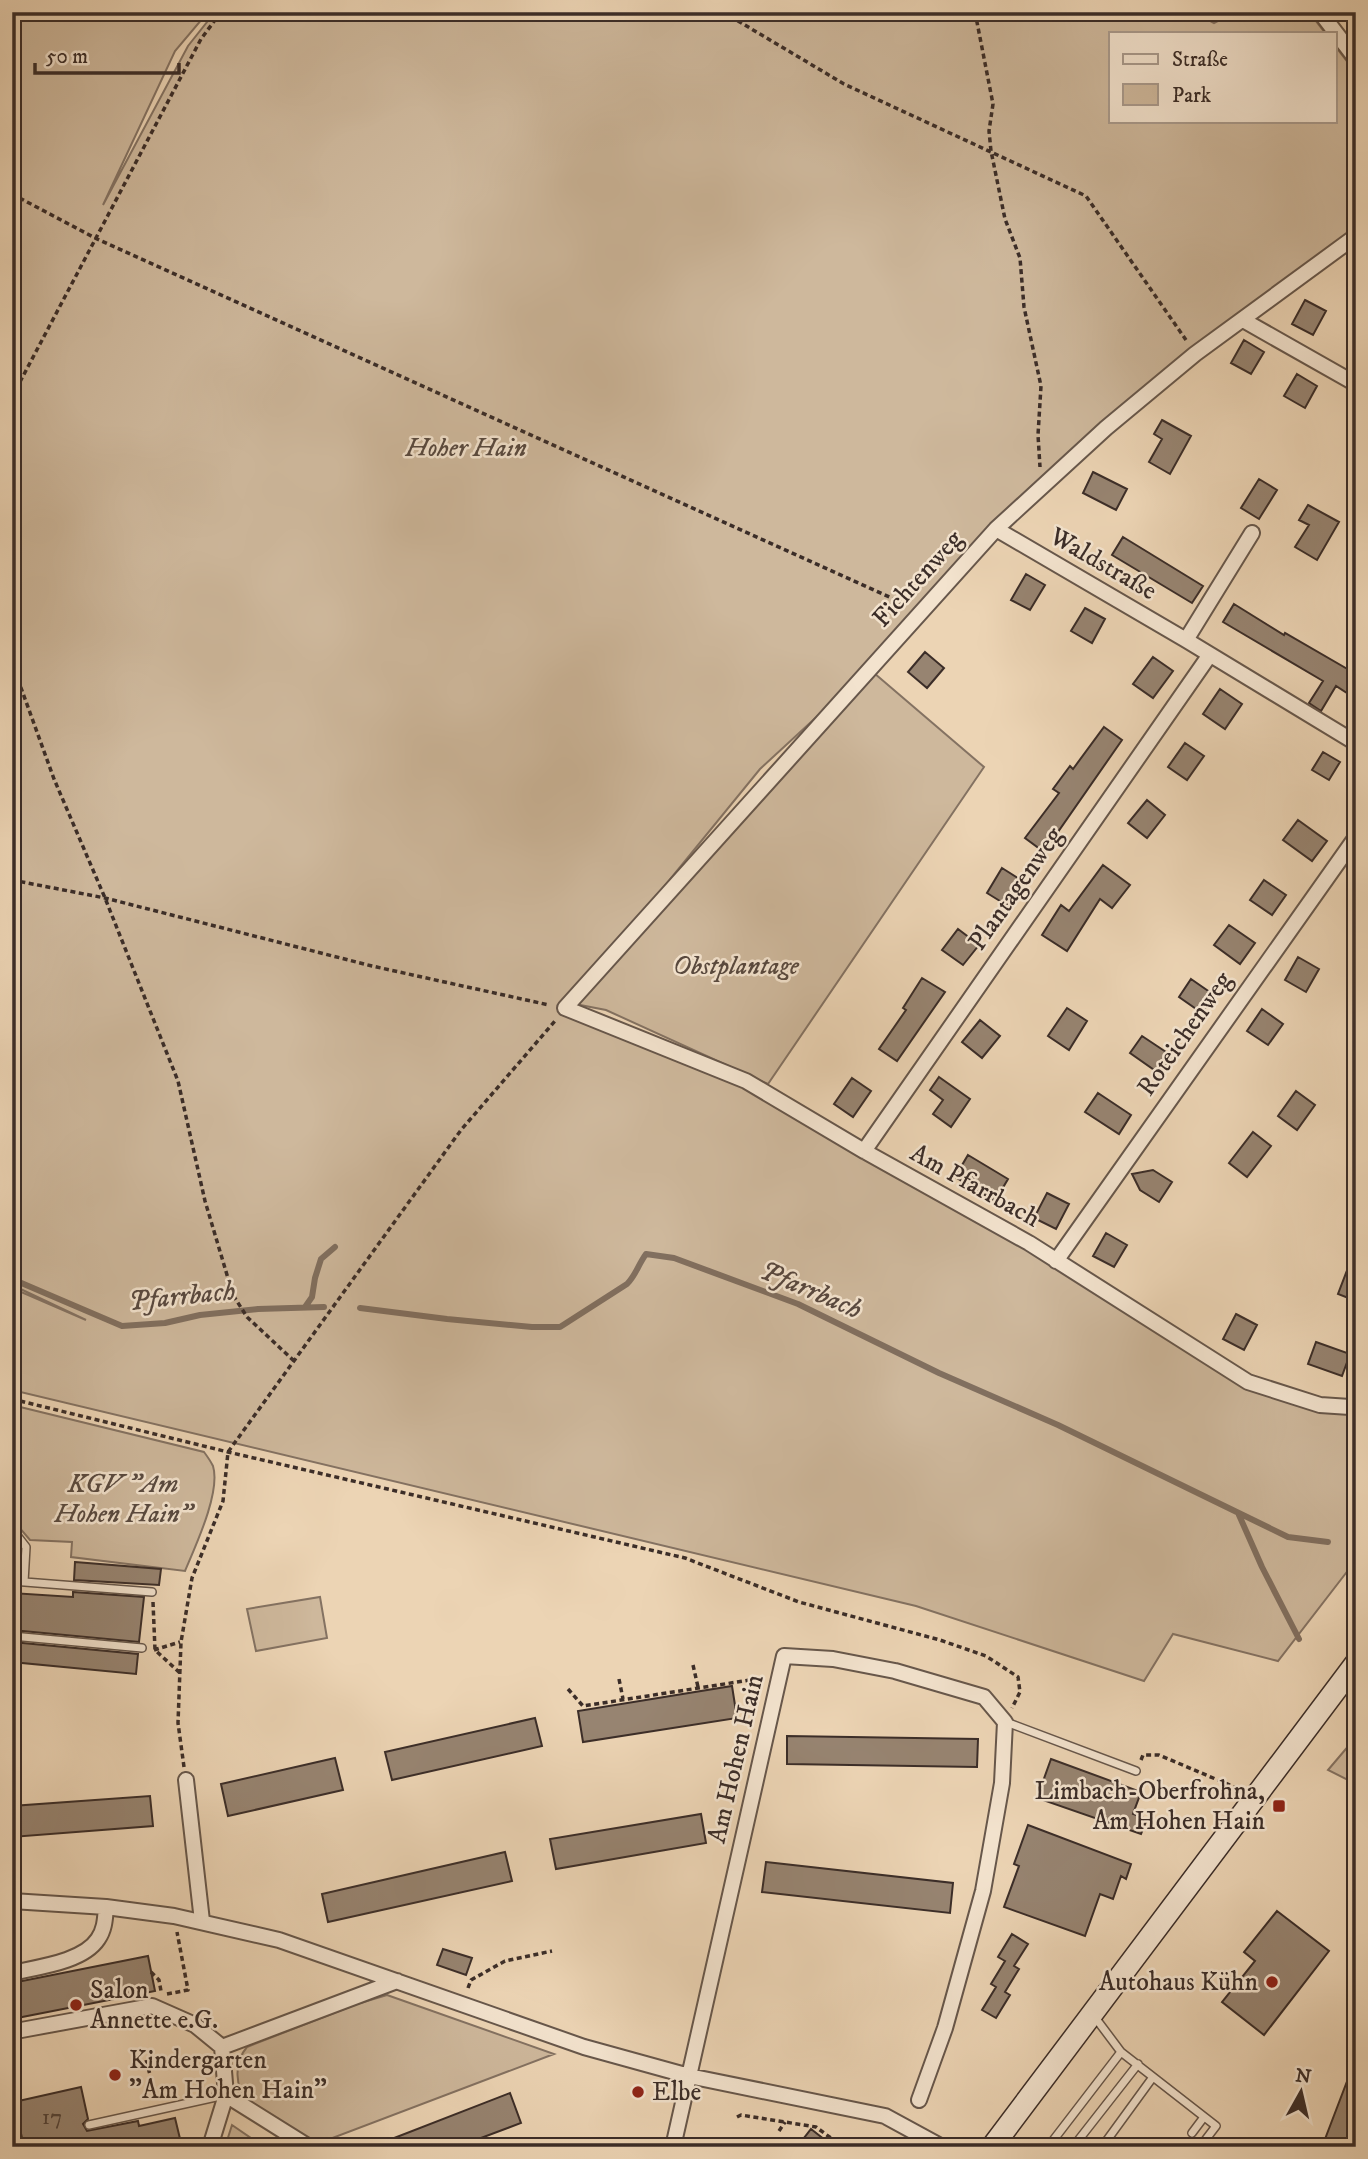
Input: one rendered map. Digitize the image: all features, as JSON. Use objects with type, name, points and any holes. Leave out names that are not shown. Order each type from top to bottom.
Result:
[{"type":"main road","points":[[992,2147],[1356,1663]]},
{"type":"street","points":[[1320,12],[1335,32]]},
{"type":"street","points":[[1336,33],[1356,59]]},
{"type":"street","name":"Fichtenweg","points":[[565,1008],[996,529],[1105,428],[1195,354],[1356,236]]},
{"type":"street","points":[[1244,320],[1356,384]]},
{"type":"street","name":"Waldstraße","points":[[996,529],[1209,656],[1353,736]]},
{"type":"street","points":[[1186,640],[1252,533]]},
{"type":"street","name":"Plantagenweg","points":[[864,1151],[1209,656]]},
{"type":"street","name":"Roteichenweg","points":[[1056,1261],[1356,837]]},
{"type":"street","name":"Am Pfarrbach","points":[[565,1008],[746,1081],[864,1151],[1029,1243],[1248,1382],[1320,1405],[1350,1407],[1356,1403]]},
{"type":"street","name":"Am Hohen Hain","points":[[673,2147],[784,1656],[833,1659],[895,1671],[984,1697],[1005,1722]]},
{"type":"street","points":[[919,2101],[945,2028],[983,1891],[1002,1783],[1005,1722]]},
{"type":"street","points":[[186,1780],[201,1921]]},
{"type":"street","points":[[12,1901],[106,1907],[174,1916],[279,1940],[584,2047],[689,2076],[885,2116],[942,2147]]},
{"type":"street","points":[[12,1973],[66,1960],[91,1948],[103,1930],[106,1907]]},
{"type":"street","points":[[222,2047],[397,1981]]},
{"type":"street","points":[[12,2030],[152,2006],[195,2025],[222,2047],[226,2095],[210,2147]]},
{"type":"street","points":[[226,2095],[309,2147]]},
{"type":"lane","points":[[12,1529],[26,1547],[24,1582]]},
{"type":"lane","points":[[12,1581],[152,1592]]},
{"type":"lane","points":[[12,1636],[142,1648]]},
{"type":"lane","points":[[1005,1722],[1136,1771]]},
{"type":"lane","points":[[1092,2012],[1121,2052],[1216,2126],[1200,2147]]},
{"type":"lane","points":[[1060,2147],[1050,2144],[1121,2052]]},
{"type":"lane","points":[[1073,2147],[1138,2064]]},
{"type":"lane","points":[[1102,2147],[1153,2077]]},
{"type":"lane","points":[[89,2125],[226,2095]]},
{"type":"lane","points":[[1192,2133],[1204,2117]]},
{"type":"path","points":[[12,397],[201,39],[221,12]]},
{"type":"path","points":[[723,12],[844,84],[1086,196],[1195,354]]},
{"type":"path","points":[[975,12],[993,104],[989,131],[991,151],[1005,219],[1020,258],[1024,307],[1041,386],[1038,435],[1041,486]]},
{"type":"path","points":[[12,194],[97,239],[923,612]]},
{"type":"path","points":[[12,663],[54,779],[178,1081],[205,1201],[233,1295],[247,1317],[293,1360]]},
{"type":"path","points":[[12,880],[105,898],[372,966],[565,1008],[461,1130],[228,1452],[223,1501],[192,1578],[181,1642],[178,1723],[186,1780]]},
{"type":"path","points":[[12,1399],[685,1558],[799,1602],[963,1648],[986,1656],[1018,1677],[1020,1692],[1005,1722]]},
{"type":"path","points":[[152,1592],[155,1650],[180,1673]]},
{"type":"path","points":[[142,1648],[155,1650],[181,1642]]},
{"type":"path","points":[[693,1665],[698,1687]]},
{"type":"path","points":[[568,1689],[583,1706],[779,1677]]},
{"type":"path","points":[[619,1679],[623,1699]]},
{"type":"path","points":[[1136,1771],[1143,1755],[1158,1755],[1257,1797]]},
{"type":"path","points":[[151,1972],[159,1980],[162,1995],[188,1990],[174,1916]]},
{"type":"path","points":[[464,2004],[471,1980],[505,1961],[552,1951]]},
{"type":"path","points":[[146,2060],[152,2082]]},
{"type":"path","points":[[737,2117],[740,2115],[816,2127],[843,2147]]},
{"type":"path","points":[[779,2131],[785,2122]]},
{"type":"green space","name":"Hoher Hain","points":[[12,12],[208,12],[175,51],[103,205],[188,46],[215,12],[1194,12],[1214,23],[1235,12],[1309,12],[1324,32],[1109,32],[1109,122],[1336,122],[1336,47],[1356,73],[1356,230],[1106,428],[873,665],[760,769],[565,1008],[746,1081],[1248,1382],[1320,1405],[1356,1403],[1356,1560],[1278,1661],[1173,1634],[1144,1681],[916,1606],[12,1390],[12,1288],[86,1320],[12,1285]]},
{"type":"green space","name":"Obstplantage","points":[[874,673],[984,767],[768,1084],[606,1010],[575,1004]]},
{"type":"green space","name":"KGV \"Am Hohen Hain\"","points":[[12,1405],[204,1452],[213,1466],[213,1490],[206,1519],[185,1571],[71,1557],[72,1542],[30,1540],[12,1519]]},
{"type":"green space","points":[[320,1597],[327,1638],[256,1651],[247,1609]]},
{"type":"green space","points":[[1356,1737],[1356,1784],[1328,1770]]},
{"type":"green space","points":[[387,1995],[554,2054],[322,2142],[311,2141],[249,2102],[244,2096],[238,2082],[238,2067],[247,2047]]},
{"type":"green space","points":[[232,2125],[264,2147],[225,2147]]},
{"type":"building","points":[[1305,300],[1326,311],[1313,335],[1292,324]]},
{"type":"building","points":[[1244,340],[1264,352],[1251,374],[1231,363]]},
{"type":"building","points":[[1297,374],[1317,386],[1305,408],[1284,396]]},
{"type":"building","points":[[1162,420],[1191,436],[1170,474],[1149,462],[1162,439],[1154,434]]},
{"type":"building","points":[[1093,472],[1127,489],[1116,510],[1083,493]]},
{"type":"building","points":[[1259,479],[1277,490],[1259,519],[1241,508]]},
{"type":"building","points":[[1308,505],[1339,522],[1317,560],[1295,547],[1309,525],[1299,520]]},
{"type":"building","points":[[1123,537],[1203,586],[1192,603],[1112,555]]},
{"type":"building","points":[[1026,574],[1045,585],[1030,610],[1011,600]]},
{"type":"building","points":[[1234,604],[1356,674],[1356,699],[1336,686],[1321,711],[1309,703],[1323,681],[1223,622]]},
{"type":"building","points":[[1085,608],[1105,619],[1092,643],[1071,631]]},
{"type":"building","points":[[925,652],[944,668],[927,688],[908,672]]},
{"type":"building","points":[[1153,657],[1173,671],[1153,698],[1133,684]]},
{"type":"building","points":[[1220,689],[1242,704],[1225,729],[1203,714]]},
{"type":"building","points":[[1104,727],[1122,740],[1044,852],[1025,838],[1059,793],[1053,789],[1070,766],[1073,769]]},
{"type":"building","points":[[1185,743],[1204,756],[1187,780],[1168,767]]},
{"type":"building","points":[[1323,752],[1340,762],[1329,780],[1312,770]]},
{"type":"building","points":[[1147,800],[1165,815],[1147,838],[1128,823]]},
{"type":"building","points":[[1298,820],[1327,841],[1312,861],[1283,840]]},
{"type":"building","points":[[1103,865],[1130,885],[1112,908],[1100,899],[1067,951],[1042,935],[1061,905],[1069,911]]},
{"type":"building","points":[[1002,868],[1024,882],[1008,906],[987,893]]},
{"type":"building","points":[[1264,880],[1286,895],[1272,915],[1250,900]]},
{"type":"building","points":[[1229,925],[1255,943],[1240,964],[1214,945]]},
{"type":"building","points":[[958,929],[979,945],[963,965],[942,950]]},
{"type":"building","points":[[1298,957],[1319,969],[1306,992],[1285,980]]},
{"type":"building","points":[[922,978],[945,992],[897,1061],[879,1049],[906,1010],[903,1008]]},
{"type":"building","points":[[1191,979],[1214,995],[1202,1013],[1179,997]]},
{"type":"building","points":[[1067,1008],[1087,1021],[1069,1050],[1048,1036]]},
{"type":"building","points":[[1262,1009],[1283,1024],[1268,1045],[1247,1031]]},
{"type":"building","points":[[980,1020],[1000,1036],[982,1058],[962,1042]]},
{"type":"building","points":[[1142,1036],[1172,1056],[1160,1074],[1130,1053]]},
{"type":"building","points":[[939,1077],[970,1099],[951,1127],[933,1114],[943,1100],[930,1090]]},
{"type":"building","points":[[852,1078],[871,1091],[853,1117],[834,1104]]},
{"type":"building","points":[[1296,1091],[1315,1105],[1297,1130],[1278,1116]]},
{"type":"building","points":[[1098,1093],[1131,1115],[1119,1134],[1085,1112]]},
{"type":"building","points":[[1253,1132],[1271,1146],[1247,1177],[1229,1163]]},
{"type":"building","points":[[968,1155],[1008,1179],[995,1201],[955,1177]]},
{"type":"building","points":[[1153,1170],[1172,1182],[1159,1202],[1140,1190],[1132,1174]]},
{"type":"building","points":[[1047,1193],[1069,1204],[1056,1229],[1034,1218]]},
{"type":"building","points":[[1106,1233],[1127,1245],[1114,1267],[1093,1256]]},
{"type":"building","points":[[1356,1252],[1356,1301],[1338,1294]]},
{"type":"building","points":[[1236,1314],[1257,1325],[1244,1350],[1223,1339]]},
{"type":"building","points":[[1316,1342],[1350,1354],[1342,1376],[1308,1364]]},
{"type":"building","points":[[75,1562],[161,1569],[159,1585],[74,1580]]},
{"type":"building","points":[[73,1592],[144,1597],[139,1642],[12,1630],[12,1593],[73,1597]]},
{"type":"building","points":[[12,1642],[138,1654],[136,1674],[12,1662]]},
{"type":"building","points":[[732,1686],[737,1718],[583,1742],[578,1711]]},
{"type":"building","points":[[535,1718],[542,1746],[392,1780],[385,1752]]},
{"type":"building","points":[[787,1736],[978,1739],[977,1767],[787,1764]]},
{"type":"building","points":[[335,1758],[343,1790],[228,1816],[221,1784]]},
{"type":"building","points":[[1051,1759],[1141,1792],[1133,1814],[1147,1819],[1141,1834],[1037,1798]]},
{"type":"building","points":[[150,1796],[153,1826],[12,1837],[12,1806]]},
{"type":"building","points":[[701,1814],[706,1843],[556,1869],[550,1839]]},
{"type":"building","points":[[1028,1825],[1131,1864],[1126,1879],[1121,1876],[1113,1899],[1100,1894],[1085,1936],[1004,1907],[1019,1866],[1014,1864]]},
{"type":"building","points":[[505,1852],[512,1881],[328,1922],[322,1894]]},
{"type":"building","points":[[766,1862],[953,1883],[950,1913],[762,1892]]},
{"type":"building","name":"Autohaus Kühn","points":[[1277,1911],[1329,1951],[1264,2035],[1222,2002],[1255,1961],[1244,1952]]},
{"type":"building","points":[[1012,1934],[1028,1944],[1014,1966],[1019,1969],[1005,1992],[1010,1995],[996,2018],[982,2010],[996,1987],[991,1984],[1005,1961],[998,1957]]},
{"type":"building","points":[[443,1949],[472,1958],[466,1975],[437,1965]]},
{"type":"building","points":[[148,1956],[155,1991],[12,2019],[12,1983]]},
{"type":"building","points":[[1354,2063],[1356,2147],[1322,2147]]},
{"type":"building","points":[[81,2087],[88,2119],[83,2124],[87,2131],[138,2121],[139,2126],[175,2118],[182,2147],[24,2147],[14,2102]]},
{"type":"building","points":[[510,2093],[521,2123],[457,2147],[371,2147]]},
{"type":"building","points":[[811,2129],[834,2147],[797,2147]]},
{"type":"waterway","points":[[305,1307],[312,1297],[321,1259],[335,1247]]},
{"type":"waterway","name":"Pfarrbach","points":[[360,1308],[447,1319],[560,1327],[627,1284],[646,1254],[674,1258],[798,1304],[939,1373],[1058,1425],[1288,1537],[1328,1542]]},
{"type":"waterway","name":"Pfarrbach","points":[[12,1279],[122,1326],[165,1323],[200,1315],[258,1309],[324,1307]]},
{"type":"waterway","name":"Pfarrbach","points":[[1239,1515],[1299,1639]]},
{"type":"place","name":"Limbach-Oberfrohna, Am Hohen Hain","points":[[1279,1806]]},
{"type":"place","name":"Autohaus Kühn","points":[[1272,1982]]},
{"type":"place","name":"Salon Annette e.G.","points":[[76,2005]]},
{"type":"place","name":"Kindergarten \"Am Hohen Hain\"","points":[[115,2075]]},
{"type":"place","name":"Elbe","points":[[638,2092]]}]
